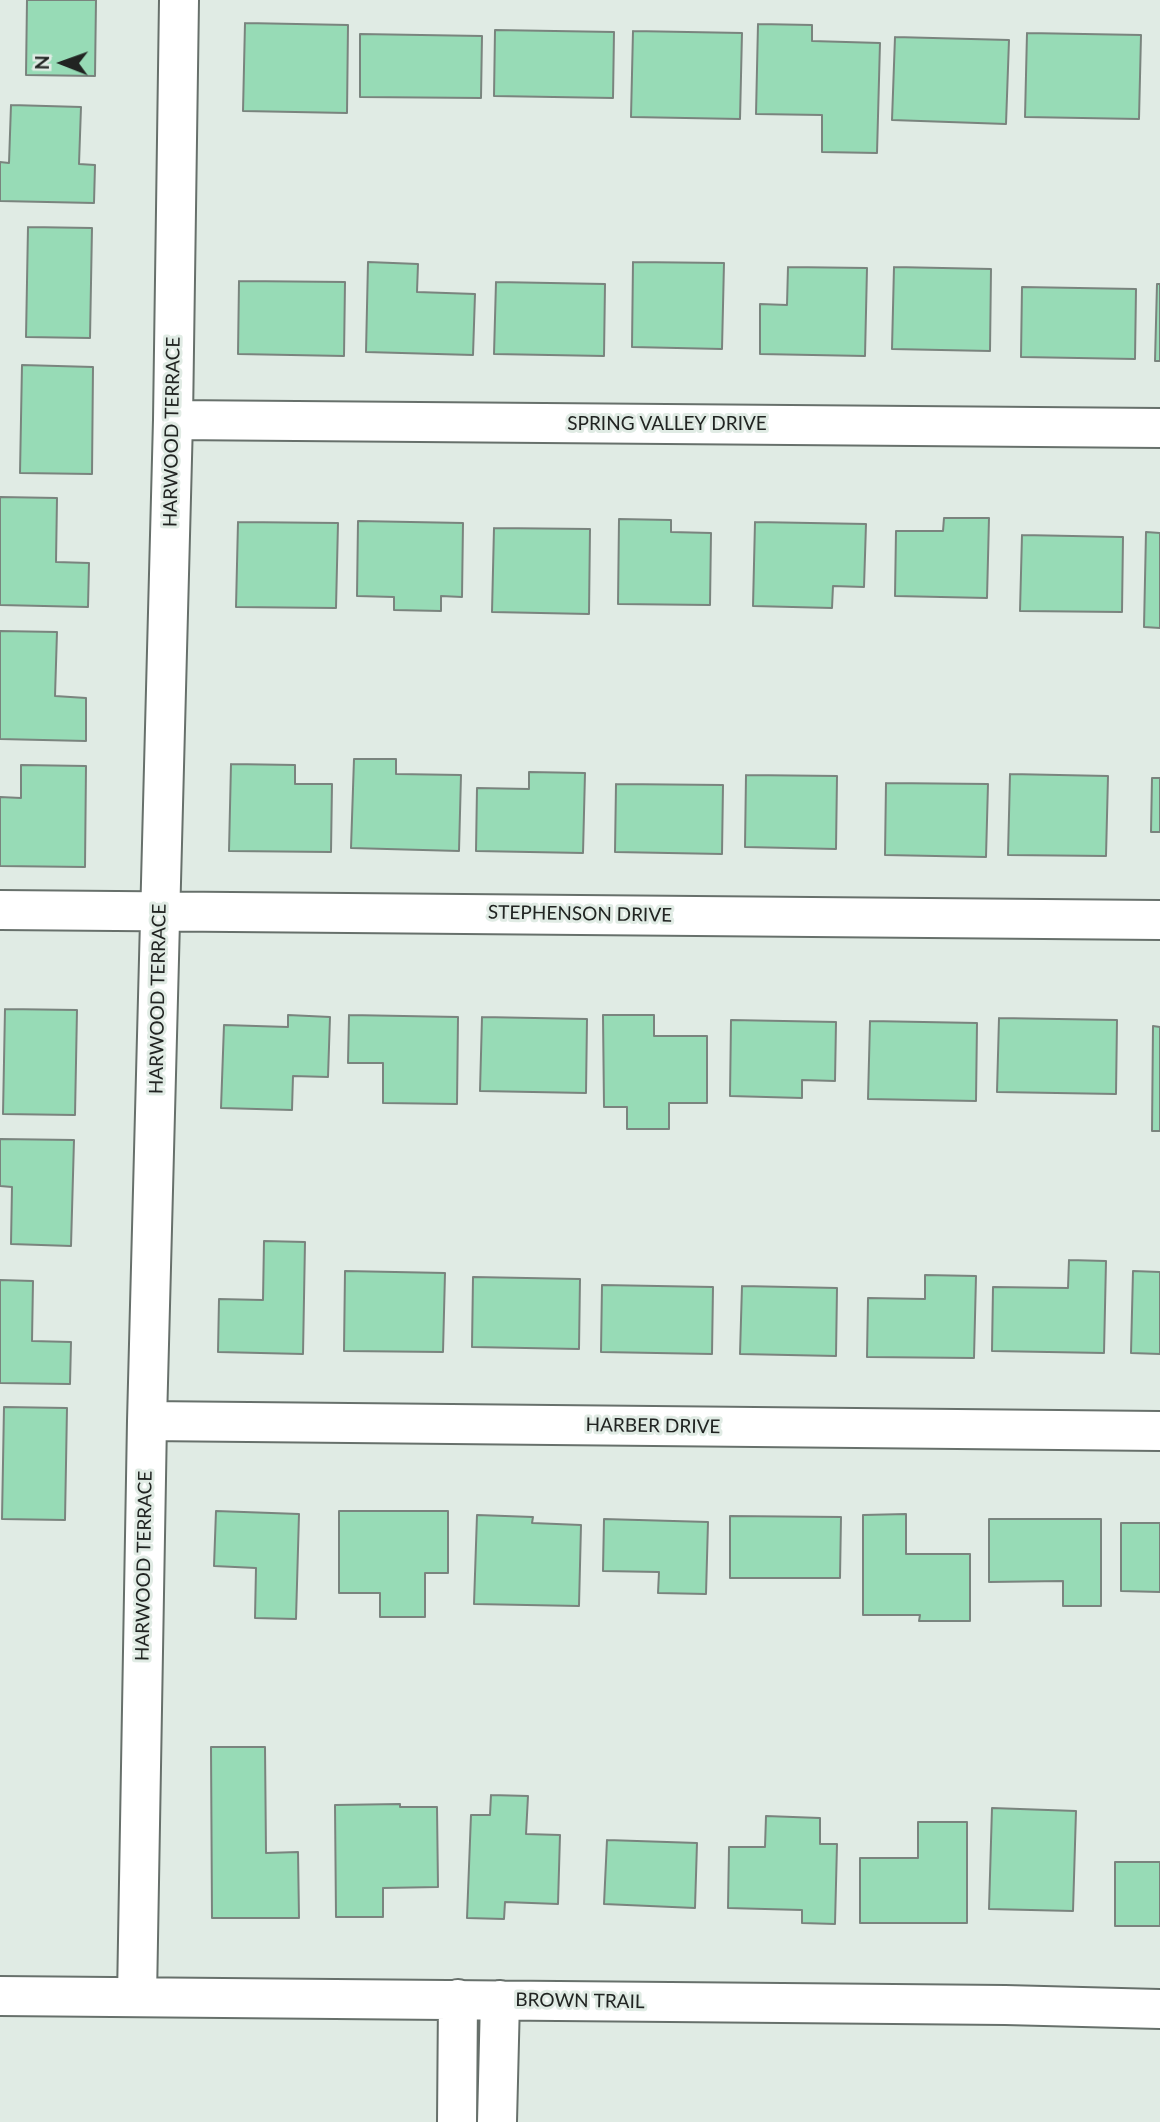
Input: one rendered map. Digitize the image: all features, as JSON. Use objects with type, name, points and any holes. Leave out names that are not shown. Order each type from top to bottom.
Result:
[{"type":"street","name":"HARWOOD TERRACE","points":[[137,1997],[147,1421],[173,420],[179,0]]},
{"type":"street","name":"SPRING VALLEY DRIVE","points":[[173,420],[1160,428]]},
{"type":"street","name":"STEPHENSON DRIVE","points":[[0,910],[1160,920]]},
{"type":"street","name":"HARBER DRIVE","points":[[147,1421],[1160,1431]]},
{"type":"street","name":"BROWN TRAIL","points":[[0,1996],[1160,2009]]},
{"type":"street","points":[[457,2122],[458,2000]]},
{"type":"street","points":[[497,2122],[500,2000]]},
{"type":"building","points":[[27,0],[96,0],[95,76],[26,75]]},
{"type":"building","points":[[245,23],[348,25],[347,113],[243,111]]},
{"type":"building","points":[[758,24],[812,25],[812,41],[880,43],[877,153],[822,152],[822,115],[756,114]]},
{"type":"building","points":[[495,30],[614,32],[613,98],[494,96]]},
{"type":"building","points":[[633,31],[742,33],[740,119],[631,117]]},
{"type":"building","points":[[1027,33],[1141,35],[1139,119],[1025,117]]},
{"type":"building","points":[[360,34],[482,36],[481,98],[360,97]]},
{"type":"building","points":[[895,37],[1009,40],[1006,124],[892,120]]},
{"type":"building","points":[[11,105],[81,107],[79,164],[95,165],[94,203],[0,201],[0,162],[9,163]]},
{"type":"building","points":[[28,227],[92,228],[90,338],[26,337]]},
{"type":"building","points":[[368,262],[418,264],[417,292],[475,294],[473,355],[366,352]]},
{"type":"building","points":[[633,262],[724,263],[722,349],[632,347]]},
{"type":"building","points":[[788,267],[867,268],[865,356],[760,354],[760,304],[787,305]]},
{"type":"building","points":[[894,267],[991,269],[990,351],[892,349]]},
{"type":"building","points":[[239,281],[345,282],[344,356],[238,354]]},
{"type":"building","points":[[496,282],[605,284],[604,356],[494,354]]},
{"type":"building","points":[[1157,284],[1160,284],[1160,361],[1155,361]]},
{"type":"building","points":[[1022,287],[1136,289],[1135,359],[1021,357]]},
{"type":"building","points":[[22,365],[93,367],[92,474],[20,473]]},
{"type":"building","points":[[0,497],[57,498],[56,562],[89,563],[88,607],[0,605]]},
{"type":"building","points":[[944,518],[989,518],[987,598],[895,596],[896,531],[943,531]]},
{"type":"building","points":[[619,519],[671,520],[671,532],[711,533],[710,605],[618,604]]},
{"type":"building","points":[[358,521],[463,523],[462,597],[441,596],[441,611],[394,610],[394,597],[357,596]]},
{"type":"building","points":[[238,522],[338,523],[336,608],[236,607]]},
{"type":"building","points":[[755,522],[866,524],[864,587],[833,586],[832,608],[753,606]]},
{"type":"building","points":[[494,528],[590,529],[589,614],[492,612]]},
{"type":"building","points":[[1146,532],[1160,533],[1160,628],[1144,627]]},
{"type":"building","points":[[1022,535],[1123,537],[1122,612],[1020,611]]},
{"type":"building","points":[[0,631],[57,632],[55,696],[86,698],[86,741],[0,739]]},
{"type":"building","points":[[354,759],[396,759],[396,774],[461,775],[459,851],[351,848]]},
{"type":"building","points":[[231,764],[295,765],[295,784],[332,784],[331,852],[229,851]]},
{"type":"building","points":[[21,765],[86,766],[85,867],[0,866],[0,797],[21,798]]},
{"type":"building","points":[[529,772],[585,773],[583,853],[476,851],[477,788],[529,789]]},
{"type":"building","points":[[1010,774],[1108,776],[1106,856],[1008,855]]},
{"type":"building","points":[[746,775],[837,776],[836,849],[745,847]]},
{"type":"building","points":[[1152,778],[1160,778],[1160,832],[1151,832]]},
{"type":"building","points":[[886,783],[988,784],[986,857],[885,855]]},
{"type":"building","points":[[616,784],[723,785],[722,854],[615,852]]},
{"type":"building","points":[[5,1009],[77,1010],[75,1115],[3,1114]]},
{"type":"building","points":[[288,1015],[330,1017],[328,1077],[293,1076],[292,1110],[221,1108],[224,1025],[288,1027]]},
{"type":"building","points":[[349,1015],[458,1017],[457,1104],[383,1103],[383,1063],[348,1063]]},
{"type":"building","points":[[603,1015],[654,1015],[654,1036],[707,1036],[707,1103],[669,1103],[669,1129],[627,1129],[627,1107],[604,1107]]},
{"type":"building","points":[[482,1017],[587,1019],[586,1093],[480,1091]]},
{"type":"building","points":[[999,1018],[1117,1020],[1116,1094],[997,1092]]},
{"type":"building","points":[[731,1020],[836,1022],[835,1081],[802,1080],[802,1098],[730,1096]]},
{"type":"building","points":[[870,1021],[977,1023],[976,1101],[868,1099]]},
{"type":"building","points":[[1153,1026],[1160,1027],[1160,1131],[1152,1131]]},
{"type":"building","points":[[0,1139],[74,1140],[71,1246],[11,1244],[12,1187],[0,1186]]},
{"type":"building","points":[[264,1241],[305,1242],[303,1354],[218,1352],[219,1299],[263,1300]]},
{"type":"building","points":[[1069,1260],[1106,1261],[1104,1353],[992,1351],[993,1287],[1068,1288]]},
{"type":"building","points":[[345,1271],[445,1273],[443,1352],[344,1351]]},
{"type":"building","points":[[1133,1271],[1160,1272],[1160,1354],[1131,1353]]},
{"type":"building","points":[[925,1275],[976,1276],[974,1358],[867,1357],[868,1298],[925,1299]]},
{"type":"building","points":[[473,1277],[580,1279],[579,1349],[472,1347]]},
{"type":"building","points":[[0,1280],[33,1281],[32,1341],[71,1342],[70,1384],[0,1383]]},
{"type":"building","points":[[602,1285],[713,1287],[712,1354],[601,1352]]},
{"type":"building","points":[[742,1286],[837,1288],[836,1356],[740,1354]]},
{"type":"building","points":[[4,1407],[67,1408],[65,1520],[2,1519]]},
{"type":"building","points":[[216,1511],[299,1514],[296,1619],[255,1618],[256,1568],[214,1566]]},
{"type":"building","points":[[339,1511],[448,1511],[448,1573],[425,1573],[425,1617],[380,1617],[380,1593],[339,1593]]},
{"type":"building","points":[[906,1514],[906,1554],[970,1554],[970,1621],[919,1621],[920,1615],[863,1615],[863,1515]]},
{"type":"building","points":[[477,1515],[533,1517],[532,1523],[581,1525],[579,1606],[474,1604]]},
{"type":"building","points":[[730,1516],[841,1517],[840,1578],[730,1578]]},
{"type":"building","points":[[604,1519],[708,1522],[706,1594],[658,1593],[659,1572],[603,1571]]},
{"type":"building","points":[[989,1519],[1101,1519],[1101,1606],[1063,1606],[1063,1581],[989,1582]]},
{"type":"building","points":[[1121,1523],[1160,1523],[1160,1592],[1121,1591]]},
{"type":"building","points":[[211,1747],[265,1747],[266,1853],[298,1852],[299,1918],[212,1918]]},
{"type":"building","points":[[491,1795],[528,1796],[526,1834],[560,1835],[558,1904],[505,1902],[504,1919],[467,1918],[471,1815],[490,1815]]},
{"type":"building","points":[[400,1804],[400,1807],[437,1807],[438,1887],[383,1888],[383,1917],[336,1917],[335,1805]]},
{"type":"building","points":[[992,1808],[1076,1811],[1073,1911],[989,1909]]},
{"type":"building","points":[[766,1816],[820,1818],[820,1844],[837,1844],[835,1924],[802,1923],[802,1910],[728,1908],[729,1847],[765,1847]]},
{"type":"building","points":[[918,1822],[967,1822],[967,1923],[860,1923],[860,1858],[918,1858]]},
{"type":"building","points":[[607,1840],[697,1843],[695,1908],[604,1904]]},
{"type":"building","points":[[1115,1862],[1160,1862],[1160,1926],[1115,1926]]}]
